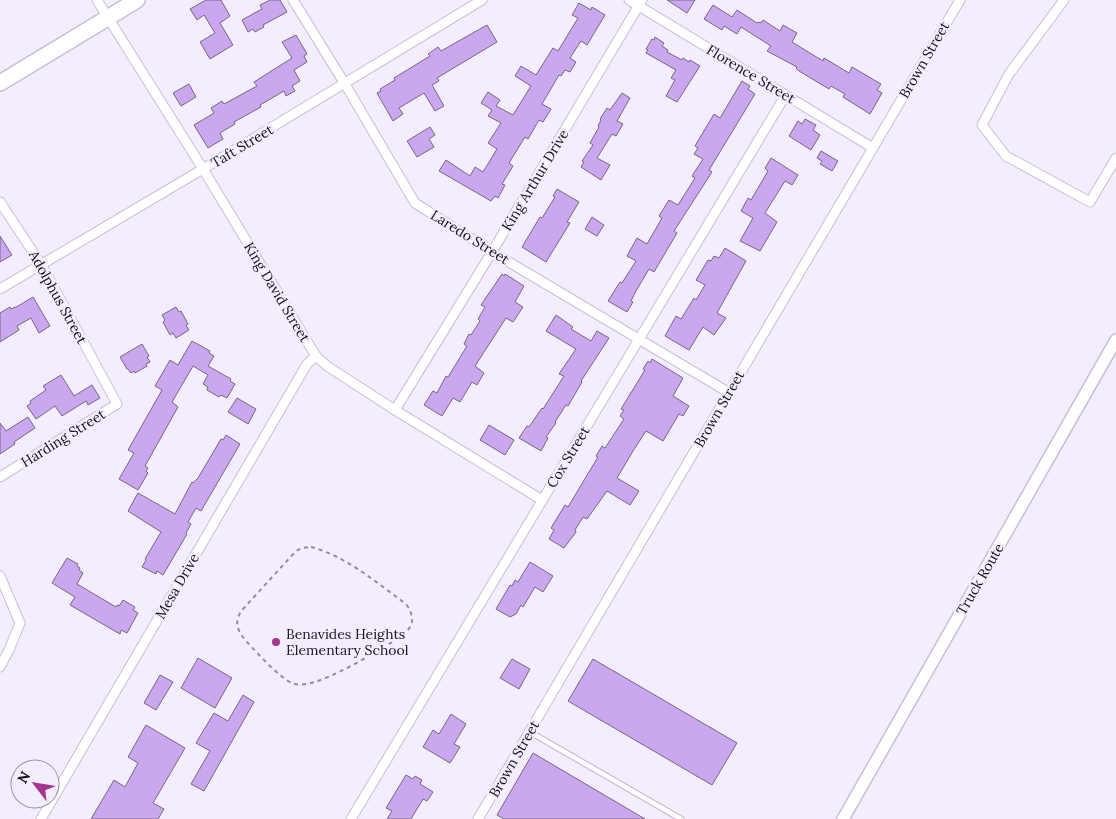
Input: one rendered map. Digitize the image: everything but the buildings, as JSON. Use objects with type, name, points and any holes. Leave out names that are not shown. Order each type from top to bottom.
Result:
[{"type":"main road","points":[[0,83],[136,0]]},
{"type":"street","name":"King David Street","points":[[97,0],[203,169],[316,356],[327,366],[395,410],[542,500]]},
{"type":"street","name":"Laredo Street","points":[[293,0],[416,203],[492,252],[728,392]]},
{"type":"street","name":"Taft Street","points":[[0,289],[345,84],[482,0]]},
{"type":"street","name":"Florence Street","points":[[629,0],[640,3],[785,96],[873,148]]},
{"type":"street","name":"Brown Street","points":[[478,819],[960,0]]},
{"type":"street","points":[[1064,0],[1009,74],[982,125],[1006,156],[1090,202],[1116,158]]},
{"type":"street","name":"King Arthur Drive","points":[[395,410],[492,252],[640,3]]},
{"type":"street","name":"Cox Street","points":[[352,819],[785,96]]},
{"type":"street","name":"Adolphus Street","points":[[0,202],[41,264],[112,394]]},
{"type":"street","name":"Truck Route","points":[[843,819],[1116,340]]},
{"type":"street","name":"Mesa Drive","points":[[41,819],[307,364],[316,356]]},
{"type":"street","name":"Harding Street","points":[[0,478],[117,404],[112,394]]},
{"type":"street","points":[[0,576],[20,623],[0,667]]},
{"type":"lane","points":[[530,732],[681,819]]},
{"type":"path","points":[[311,547],[322,550],[357,569],[406,604],[412,618],[411,625],[406,633],[396,640],[322,680],[303,685],[294,684],[287,680],[242,637],[236,621],[238,616],[296,551],[302,548],[311,547]]},
{"type":"place","name":"Benavides Heights Elementary School","points":[[276,642]]}]
